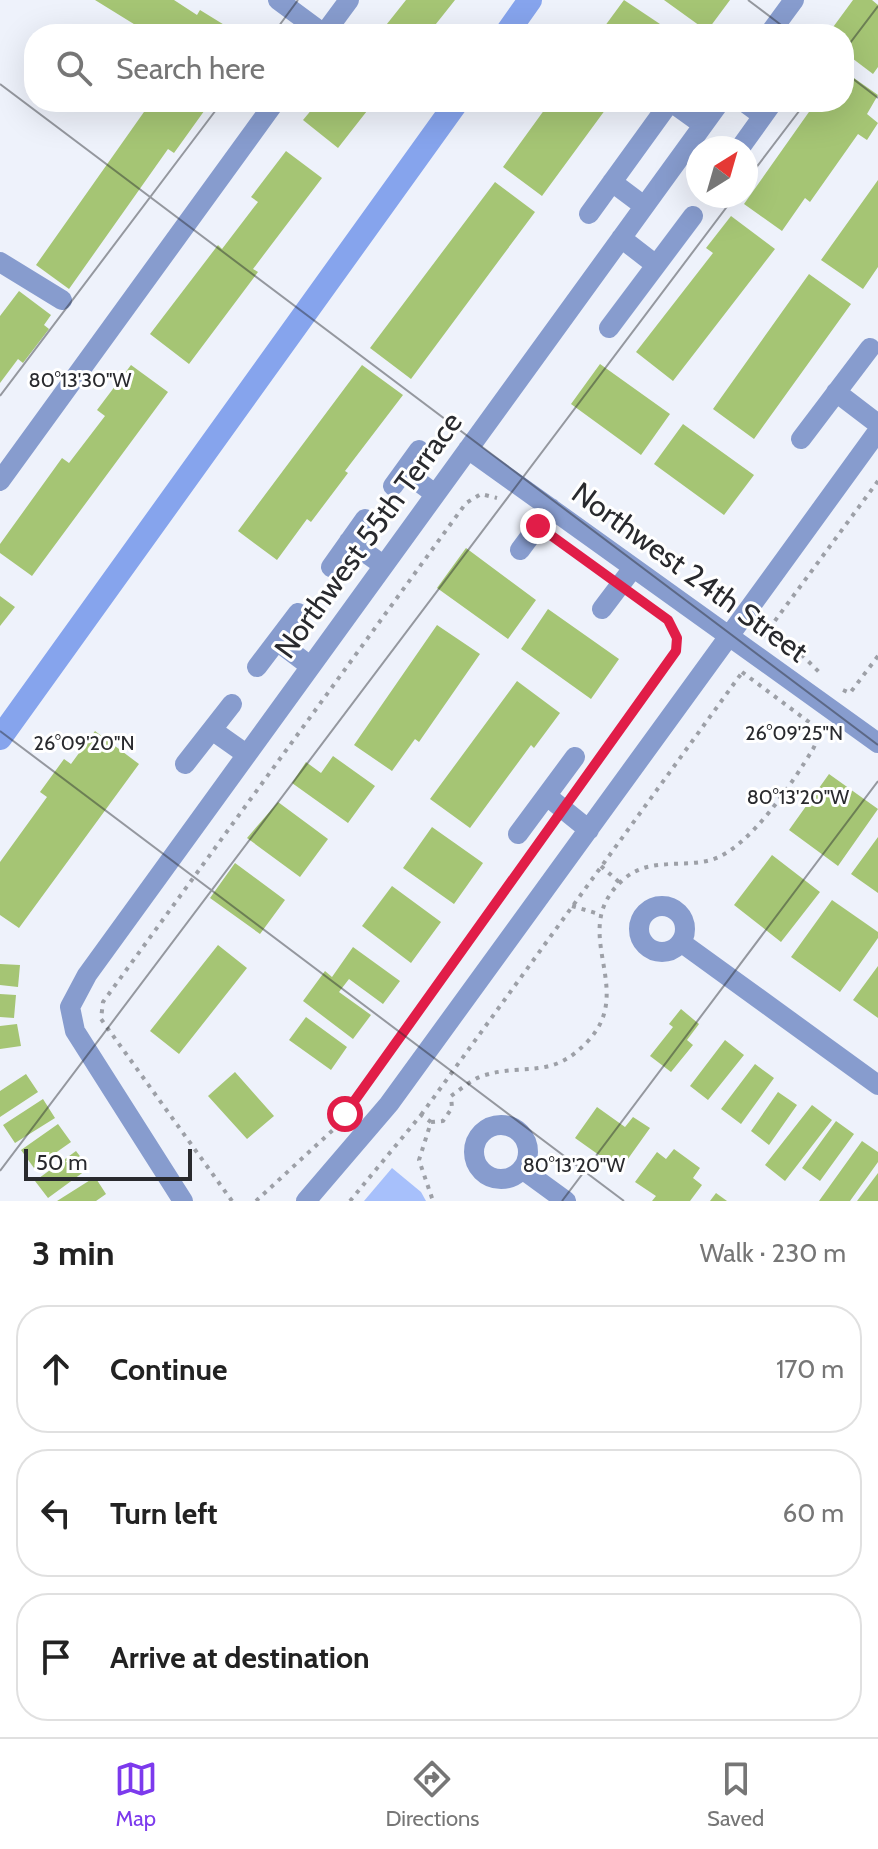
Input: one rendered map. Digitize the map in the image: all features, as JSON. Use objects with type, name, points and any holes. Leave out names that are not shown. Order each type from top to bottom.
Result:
[{"type":"street","points":[[278,0],[310,24]]},
{"type":"street","points":[[331,24],[349,0]]},
{"type":"street","points":[[776,24],[794,0]]},
{"type":"street","points":[[0,481],[268,112]]},
{"type":"street","points":[[589,214],[664,112]]},
{"type":"street","points":[[685,112],[703,125]]},
{"type":"street","name":"Northwest 55th Terrace","points":[[183,1201],[75,1031],[70,1007],[87,975],[713,112]]},
{"type":"street","points":[[749,136],[766,112]]},
{"type":"street","points":[[612,182],[644,206]]},
{"type":"street","points":[[609,328],[693,216]]},
{"type":"street","points":[[621,238],[656,265]]},
{"type":"street","points":[[0,262],[62,300]]},
{"type":"street","points":[[801,439],[870,348]]},
{"type":"street","points":[[836,392],[878,424]]},
{"type":"street","points":[[306,1201],[389,1104],[878,431]]},
{"type":"street","name":"Northwest 24th Street","points":[[468,449],[878,743]]},
{"type":"street","points":[[419,450],[399,478],[435,494]]},
{"type":"street","points":[[520,550],[551,508]]},
{"type":"street","points":[[331,567],[365,519]]},
{"type":"street","points":[[349,541],[383,565]]},
{"type":"street","points":[[602,609],[633,568]]},
{"type":"street","points":[[257,667],[298,613]]},
{"type":"street","points":[[277,641],[310,666]]},
{"type":"street","points":[[185,764],[232,704]]},
{"type":"street","points":[[212,730],[246,754]]},
{"type":"street","points":[[518,834],[575,757]]},
{"type":"street","points":[[547,796],[589,830]]},
{"type":"street","points":[[682,943],[878,1085]]},
{"type":"street","points":[[522,1169],[566,1201]]},
{"type":"path","points":[[760,640],[878,481]]},
{"type":"path","points":[[232,1201],[101,1019],[103,1002],[466,503],[481,494],[500,499]]},
{"type":"path","points":[[592,771],[676,651],[677,638],[668,620]]},
{"type":"path","points":[[770,630],[790,643],[826,679]]},
{"type":"path","points":[[451,1096],[481,1077],[549,1068],[572,1056],[591,1039],[608,1001],[609,979],[597,935],[599,914],[620,883],[642,867],[713,860],[737,847],[761,820],[878,656]]},
{"type":"path","points":[[350,1201],[421,1115],[741,674]]},
{"type":"path","points":[[836,685],[850,693]]},
{"type":"path","points":[[256,1201],[297,1167],[340,1121],[541,842]]},
{"type":"path","points":[[601,866],[620,883]]},
{"type":"path","points":[[572,906],[599,914]]},
{"type":"path","points":[[421,1115],[431,1122],[443,1121],[447,1116],[452,1108],[451,1096],[441,1088]]},
{"type":"path","points":[[431,1122],[419,1160],[433,1201]]},
{"type":"shaded area","points":[[392,1168],[421,1192],[426,1201],[364,1201]]},
{"type":"building","points":[[95,0],[174,0],[197,15],[200,10],[223,24],[134,24]]},
{"type":"building","points":[[406,0],[455,0],[436,24],[387,24]]},
{"type":"building","points":[[624,0],[660,24],[606,24]]},
{"type":"building","points":[[664,0],[730,0],[712,24],[697,24]]},
{"type":"building","points":[[853,0],[872,0],[878,5],[878,67],[873,74],[854,60],[854,24],[835,24]]},
{"type":"building","points":[[854,78],[878,95],[867,114],[878,123],[867,140],[858,134],[810,202],[805,198],[782,231],[750,208],[758,208],[758,184],[809,112],[854,112]]},
{"type":"building","points":[[144,112],[203,112],[174,153],[168,149],[69,289],[36,265]]},
{"type":"building","points":[[310,112],[366,112],[338,148],[303,120]]},
{"type":"building","points":[[543,112],[604,112],[542,196],[503,167]]},
{"type":"building","points":[[286,151],[322,178],[253,269],[258,272],[189,364],[150,334],[218,245],[222,249],[258,202],[251,197]]},
{"type":"building","points":[[878,180],[878,267],[863,289],[821,260]]},
{"type":"building","points":[[495,182],[535,212],[411,379],[370,348]]},
{"type":"building","points":[[731,216],[775,249],[673,381],[636,352],[713,253],[706,248]]},
{"type":"building","points":[[809,274],[851,304],[754,439],[713,409]]},
{"type":"building","points":[[19,291],[51,315],[44,325],[49,329],[23,363],[18,359],[0,383],[0,316]]},
{"type":"building","points":[[600,364],[670,414],[641,455],[571,404]]},
{"type":"building","points":[[131,365],[168,392],[32,576],[0,553],[0,544],[62,458],[69,463],[105,416],[97,410]]},
{"type":"building","points":[[362,365],[403,395],[311,522],[307,519],[277,560],[238,531]]},
{"type":"building","points":[[683,424],[754,475],[724,515],[654,464]]},
{"type":"building","points":[[466,548],[536,600],[508,639],[437,588]]},
{"type":"building","points":[[0,596],[15,607],[0,626]]},
{"type":"building","points":[[548,609],[619,659],[591,699],[521,649]]},
{"type":"building","points":[[437,625],[480,654],[419,742],[415,739],[392,771],[354,745]]},
{"type":"building","points":[[517,681],[560,713],[534,748],[531,745],[470,828],[430,799]]},
{"type":"building","points":[[95,731],[139,764],[19,928],[0,915],[0,862],[47,797],[40,792],[64,759],[71,764]]},
{"type":"building","points":[[333,756],[375,786],[348,823],[292,783],[306,762],[321,773]]},
{"type":"building","points":[[829,774],[878,809],[838,866],[789,830]]},
{"type":"building","points":[[278,802],[328,839],[300,877],[247,838]]},
{"type":"building","points":[[432,827],[483,863],[454,904],[403,868]]},
{"type":"building","points":[[878,837],[878,893],[851,874]]},
{"type":"building","points":[[772,855],[820,892],[781,942],[734,905]]},
{"type":"building","points":[[235,863],[285,900],[260,934],[210,898]]},
{"type":"building","points":[[392,886],[441,922],[411,963],[362,926]]},
{"type":"building","points":[[832,900],[878,932],[878,938],[840,992],[791,957]]},
{"type":"building","points":[[218,945],[247,968],[179,1054],[150,1031]]},
{"type":"building","points":[[353,947],[400,981],[383,1004],[349,979],[339,992],[371,1015],[353,1039],[303,1001],[325,971],[332,977]]},
{"type":"building","points":[[0,964],[20,965],[18,987],[0,985]]},
{"type":"building","points":[[878,966],[878,1018],[853,1000]]},
{"type":"building","points":[[0,994],[16,995],[14,1018],[0,1017]]},
{"type":"building","points":[[681,1009],[699,1024],[687,1040],[693,1045],[671,1072],[650,1056],[673,1027],[669,1024]]},
{"type":"building","points":[[306,1017],[347,1047],[331,1070],[289,1040]]},
{"type":"building","points":[[17,1024],[21,1046],[0,1049],[0,1026]]},
{"type":"building","points":[[725,1040],[744,1055],[708,1100],[690,1086]]},
{"type":"building","points":[[755,1064],[774,1078],[741,1124],[721,1109]]},
{"type":"building","points":[[235,1072],[274,1116],[247,1139],[208,1096]]},
{"type":"building","points":[[26,1074],[38,1092],[0,1117],[0,1091]]},
{"type":"building","points":[[778,1092],[797,1105],[769,1145],[751,1131]]},
{"type":"building","points":[[43,1099],[55,1118],[15,1143],[3,1125]]},
{"type":"building","points":[[812,1105],[832,1120],[785,1181],[765,1165]]},
{"type":"building","points":[[597,1107],[625,1127],[633,1117],[650,1128],[620,1170],[575,1138]]},
{"type":"building","points":[[836,1121],[854,1134],[820,1181],[802,1168]]},
{"type":"building","points":[[58,1124],[71,1142],[34,1168],[21,1150]]},
{"type":"building","points":[[862,1141],[878,1152],[878,1162],[850,1201],[819,1201]]},
{"type":"building","points":[[674,1149],[700,1168],[693,1178],[702,1185],[690,1201],[652,1201],[656,1196],[635,1182],[657,1152],[666,1159]]},
{"type":"building","points":[[76,1151],[89,1168],[48,1198],[35,1181]]},
{"type":"building","points":[[878,1173],[878,1201],[857,1201]]},
{"type":"building","points":[[95,1177],[106,1194],[96,1201],[57,1201]]},
{"type":"building","points":[[716,1193],[727,1201],[710,1201]]},
{"type":"waterway","points":[[513,24],[530,0]]},
{"type":"waterway","points":[[0,738],[450,112]]},
{"type":"route","points":[[345,1114],[676,651],[677,638],[668,620],[538,526]]}]
